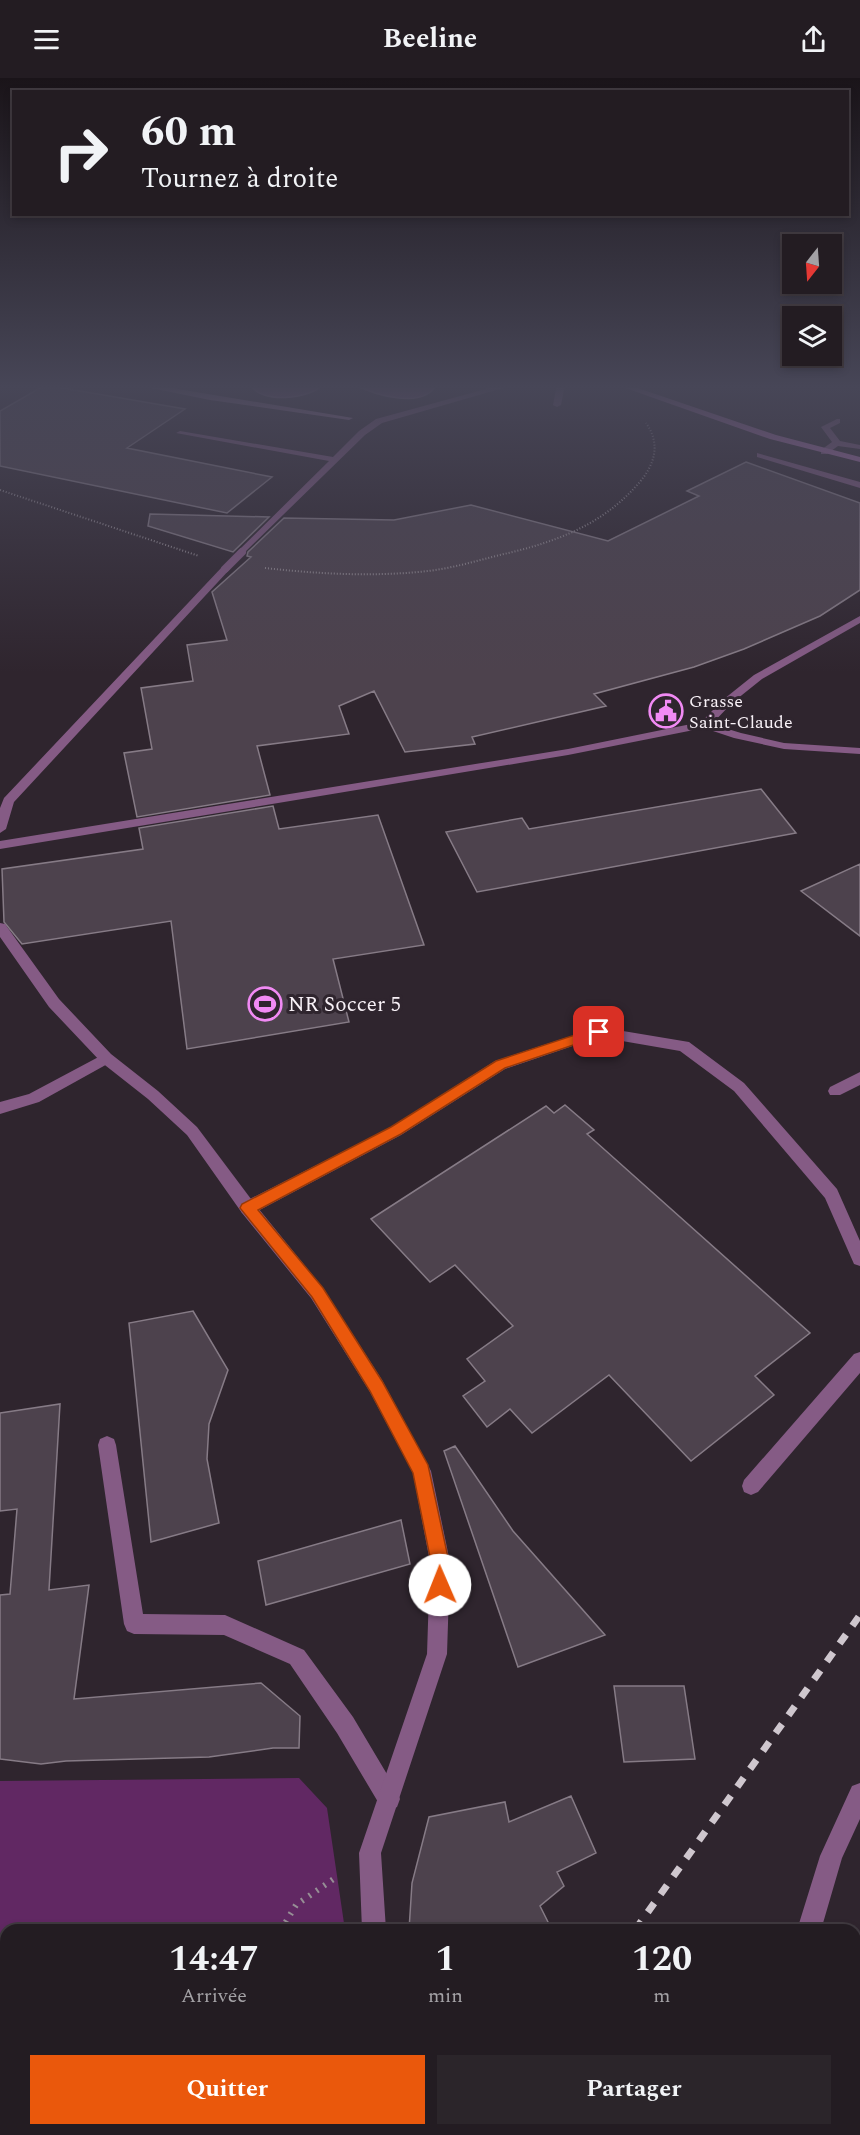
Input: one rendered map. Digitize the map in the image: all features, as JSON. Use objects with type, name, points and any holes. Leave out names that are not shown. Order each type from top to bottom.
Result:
[{"type":"street","points":[[0,829],[8,801],[225,569],[315,480]]},
{"type":"street","points":[[705,725],[728,701],[758,677],[860,619]]},
{"type":"street","points":[[0,845],[568,752],[705,725],[738,736],[784,746],[860,751]]},
{"type":"street","points":[[0,927],[54,1003],[106,1058],[153,1095],[192,1131],[248,1208],[317,1293],[376,1386],[422,1471],[440,1562],[437,1654],[370,1853],[374,1924]]},
{"type":"street","points":[[248,1208],[396,1131],[500,1065],[599,1032],[684,1046],[739,1087],[831,1194],[860,1259]]},
{"type":"street","points":[[0,1108],[34,1098],[106,1058]]},
{"type":"street","points":[[835,1090],[860,1078]]},
{"type":"street","points":[[751,1486],[860,1360]]},
{"type":"street","points":[[106,1445],[134,1624],[225,1625],[297,1658],[345,1725],[389,1799]]},
{"type":"street","points":[[811,1924],[831,1857],[860,1794]]},
{"type":"path","points":[[258,567],[313,573],[375,574],[431,571],[550,543],[598,522],[628,499],[643,480]]},
{"type":"path","points":[[0,490],[203,557]]},
{"type":"path","points":[[285,1924],[296,1905],[370,1853]]},
{"type":"shaded area","points":[[299,1778],[327,1808],[344,1924],[0,1924],[0,1781]]},
{"type":"building","points":[[68,480],[268,480],[227,513]]},
{"type":"building","points":[[709,480],[796,480],[860,503],[860,590],[820,616],[744,649],[694,667],[594,694],[606,706],[472,737],[475,744],[405,752],[374,691],[339,706],[349,734],[257,746],[270,795],[137,817],[124,753],[152,749],[141,688],[193,681],[187,645],[227,640],[212,592],[251,557],[247,556],[248,552],[284,518],[394,520],[471,505],[608,541],[699,496],[687,491]]},
{"type":"building","points":[[150,514],[269,517],[233,552],[148,526]]},
{"type":"building","points":[[761,789],[796,833],[477,892],[446,832],[522,818],[529,829]]},
{"type":"building","points":[[273,806],[279,829],[378,815],[424,945],[333,959],[349,1022],[187,1049],[171,921],[22,944],[4,922],[2,869],[143,849],[139,828]]},
{"type":"building","points":[[860,864],[860,936],[801,891]]},
{"type":"building","points":[[565,1105],[594,1130],[587,1134],[810,1333],[755,1376],[774,1395],[691,1461],[609,1375],[532,1433],[510,1409],[487,1427],[463,1396],[485,1381],[467,1359],[513,1326],[455,1265],[430,1282],[371,1219],[546,1106],[554,1113]]},
{"type":"building","points":[[193,1311],[228,1370],[209,1424],[207,1459],[219,1523],[151,1542],[129,1323]]},
{"type":"building","points":[[60,1404],[49,1590],[89,1585],[74,1699],[261,1683],[300,1716],[299,1748],[273,1748],[209,1757],[66,1761],[41,1764],[0,1759],[0,1595],[10,1594],[17,1509],[0,1511],[0,1413]]},
{"type":"building","points":[[455,1446],[513,1531],[605,1635],[518,1667],[444,1451]]},
{"type":"building","points":[[401,1520],[410,1564],[266,1605],[258,1561]]},
{"type":"building","points":[[614,1686],[684,1686],[695,1759],[624,1762]]},
{"type":"building","points":[[571,1796],[596,1853],[557,1872],[564,1886],[540,1906],[549,1924],[409,1924],[412,1883],[429,1817],[505,1802],[509,1822]]},
{"type":"railway","points":[[639,1924],[860,1615]]},
{"type":"place","name":"Grasse Saint-Claude","points":[[666,711]]},
{"type":"place","name":"NR Soccer 5","points":[[265,1004]]},
{"type":"route","points":[[440,1585],[440,1562],[422,1471],[376,1386],[317,1293],[248,1208],[396,1131],[500,1065],[599,1032]]}]
